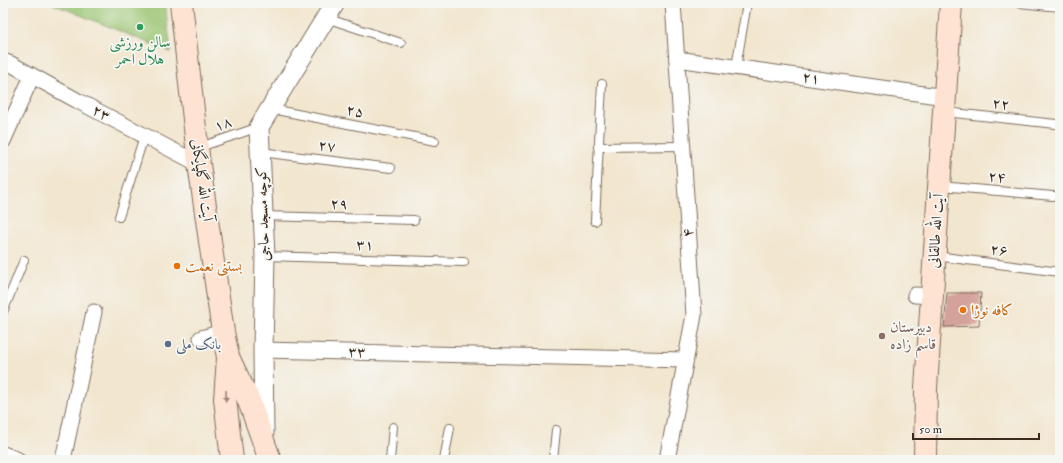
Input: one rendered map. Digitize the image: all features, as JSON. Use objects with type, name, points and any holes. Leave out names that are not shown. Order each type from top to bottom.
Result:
[{"type":"main road","name":"آیت الله گلپایگانی","points":[[181,3],[198,157],[223,332],[228,357],[249,401],[267,453]]},
{"type":"main road","name":"آیت الله طالقانی","points":[[925,460],[926,388],[923,295],[935,256],[951,3]]},
{"type":"main road","name":"آیت الله گلپایگانی","points":[[228,357],[225,399],[232,460]]},
{"type":"street","name":"۴","points":[[667,460],[694,315],[673,3]]},
{"type":"street","points":[[259,127],[330,11]]},
{"type":"street","name":"۲۱","points":[[677,59],[736,67],[945,104]]},
{"type":"street","name":"۲۳","points":[[3,62],[11,64],[144,136],[198,157]]},
{"type":"street","points":[[3,141],[32,76]]},
{"type":"street","name":"کوچه مسجد حاجی","points":[[259,127],[265,256],[263,404],[267,453]]},
{"type":"street","points":[[63,460],[94,312]]},
{"type":"street","points":[[201,338],[223,332]]},
{"type":"street","name":"۳۳","points":[[263,350],[685,360]]},
{"type":"street","points":[[3,454],[18,460]]},
{"type":"lane","points":[[736,67],[747,3]]},
{"type":"lane","points":[[1020,3],[1060,7]]},
{"type":"lane","points":[[330,11],[401,44]]},
{"type":"lane","points":[[595,220],[602,84]]},
{"type":"lane","name":"۲۲","points":[[945,104],[1056,124]]},
{"type":"lane","name":"۲۵","points":[[270,109],[435,140]]},
{"type":"lane","name":"۱۸","points":[[198,157],[259,127]]},
{"type":"lane","points":[[118,217],[144,136]]},
{"type":"lane","points":[[598,147],[683,146]]},
{"type":"lane","name":"۲۷","points":[[260,152],[391,168]]},
{"type":"lane","name":"۲۴","points":[[939,186],[1053,196]]},
{"type":"lane","name":"۲۹","points":[[263,216],[414,220]]},
{"type":"lane","name":"۳۱","points":[[265,256],[464,262]]},
{"type":"lane","name":"۲۶","points":[[935,256],[1060,272]]},
{"type":"lane","points":[[3,312],[24,260]]},
{"type":"lane","points":[[3,287],[11,291]]},
{"type":"lane","points":[[390,460],[393,427]]},
{"type":"lane","points":[[444,460],[450,428]]},
{"type":"lane","points":[[553,460],[556,430]]},
{"type":"green space","name":"سالن ورزشی هلال احمر","points":[[51,3],[165,3],[171,52]]},
{"type":"building","name":"کافه نوژا","points":[[947,293],[981,293],[979,326],[944,327]]},
{"type":"place","name":"سالن ورزشی هلال احمر","points":[[140,27]]},
{"type":"place","name":"بستنی نعمت","points":[[177,266]]},
{"type":"place","name":"کافه نوژا","points":[[963,310]]},
{"type":"place","name":"دبیرستان قاسم زاده","points":[[882,336]]},
{"type":"place","name":"بانک ملی","points":[[168,344]]}]
